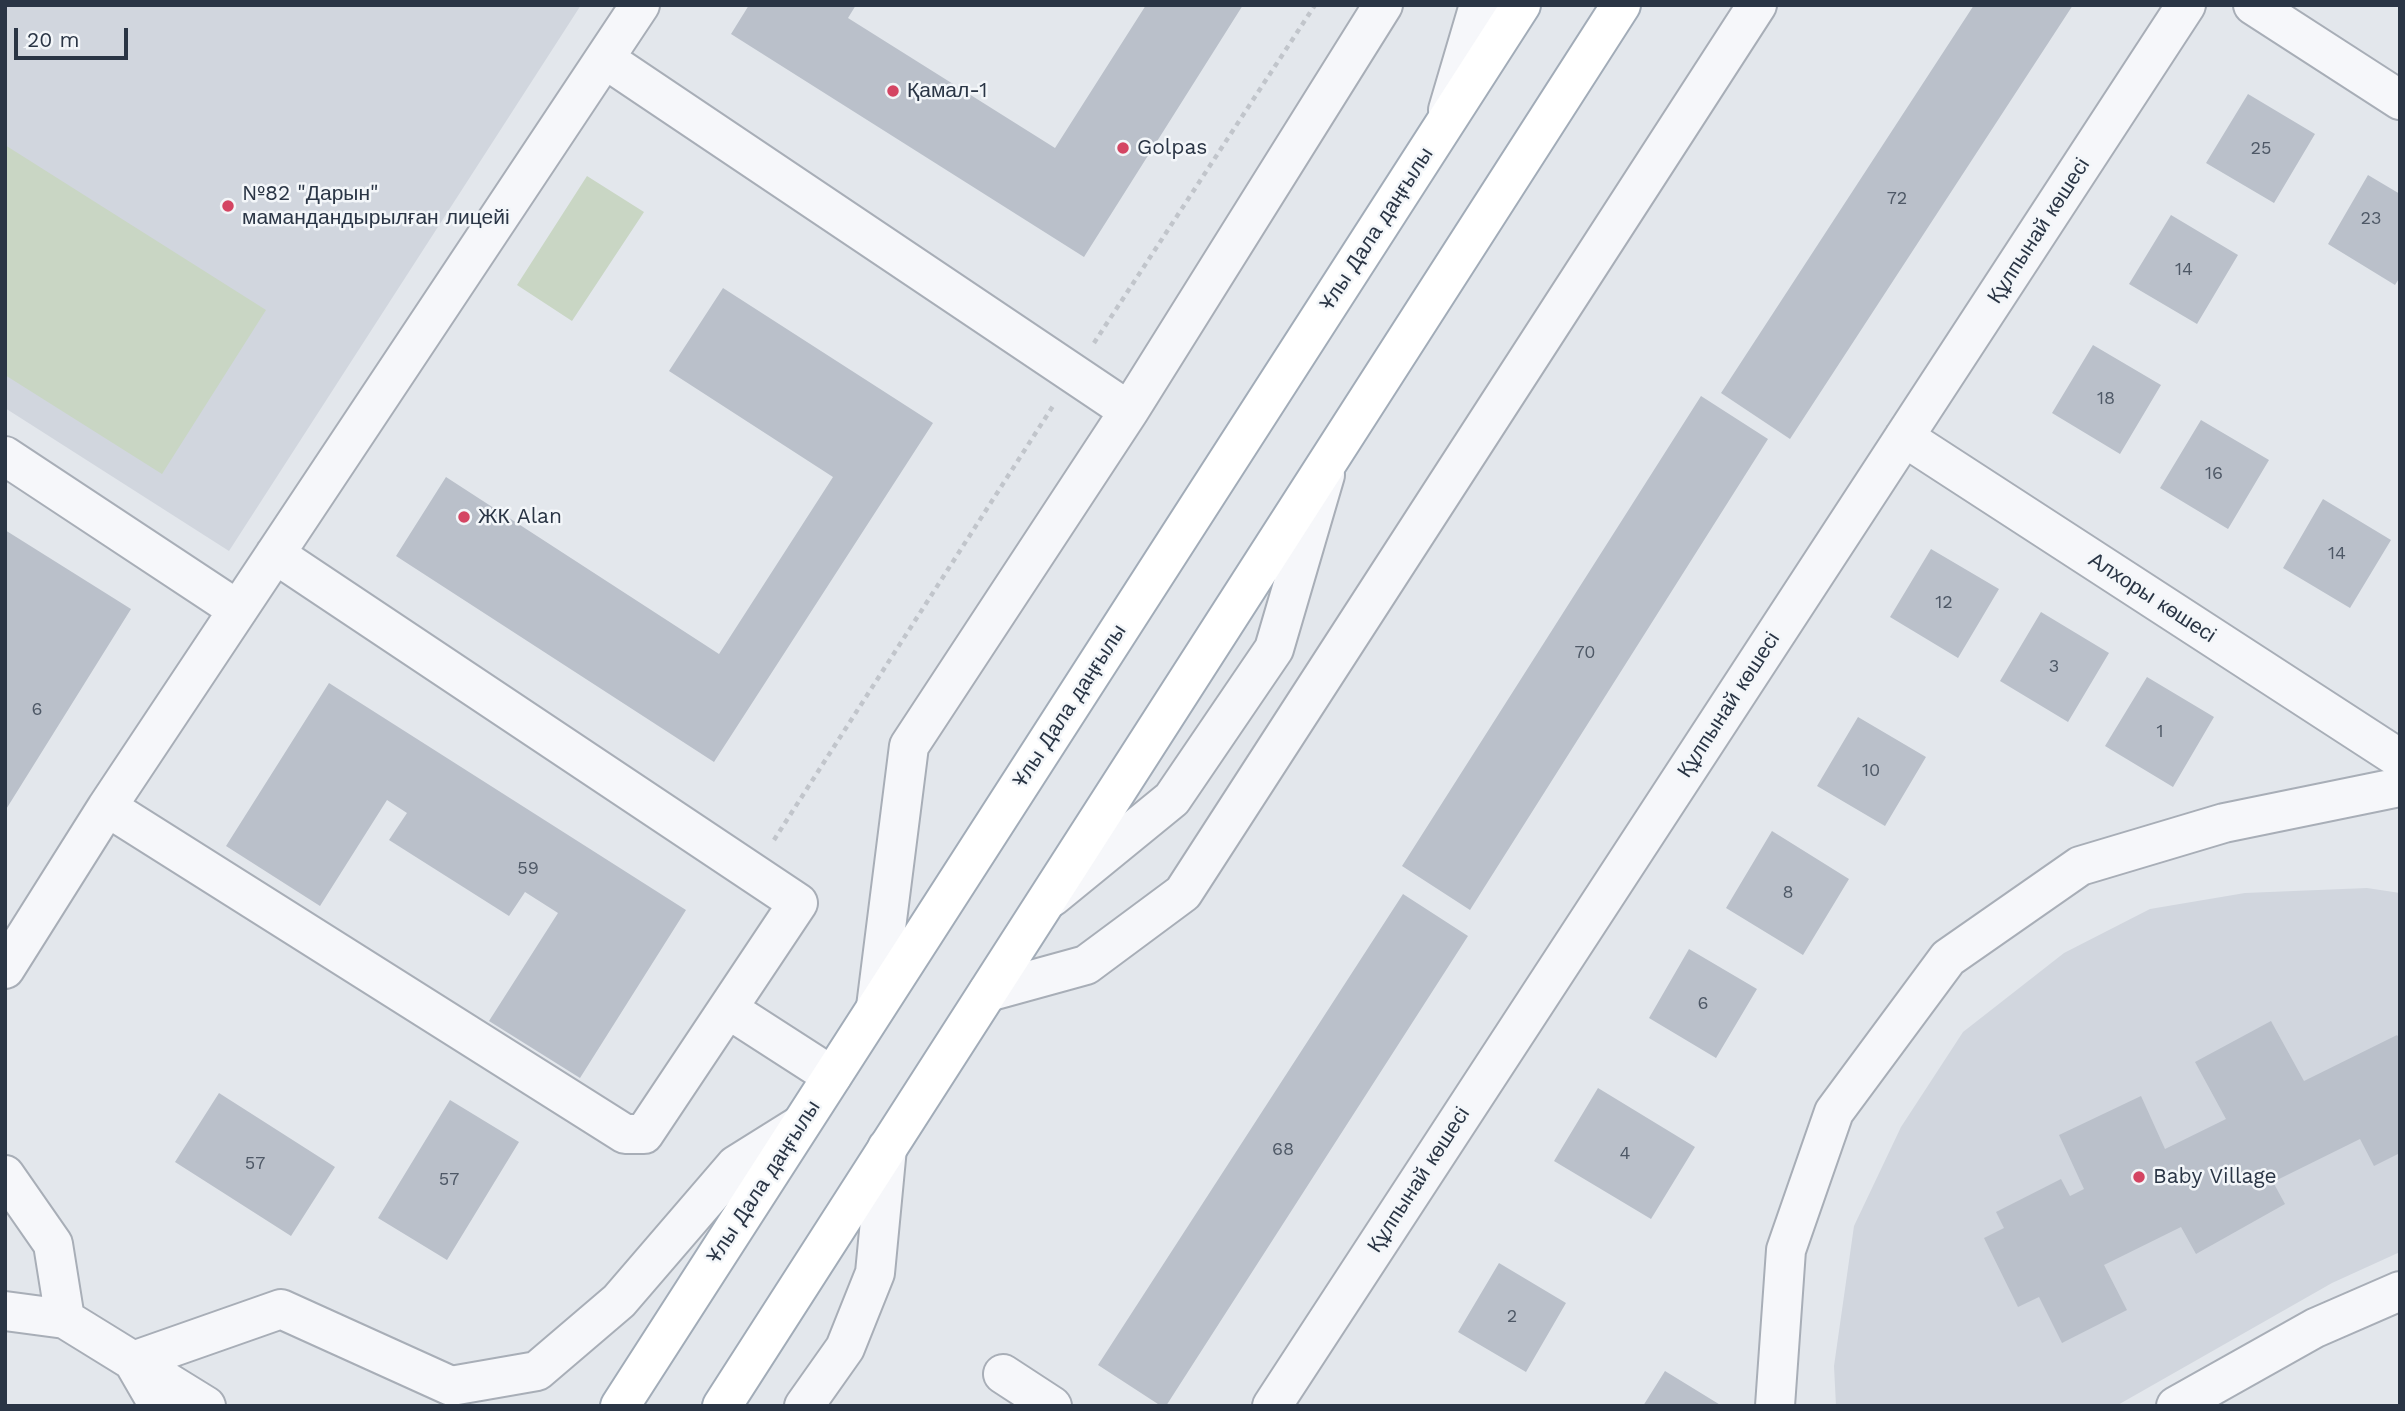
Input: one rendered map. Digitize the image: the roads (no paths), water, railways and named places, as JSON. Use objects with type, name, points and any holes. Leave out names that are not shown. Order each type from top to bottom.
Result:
[{"type":"main road","name":"Ұлы Дала даңғылы","points":[[620,1406],[1521,5]]},
{"type":"main road","points":[[722,1406],[1621,5]]},
{"type":"street","points":[[5,969],[107,807],[640,5]]},
{"type":"street","points":[[876,1007],[909,746],[1129,411],[1383,5]]},
{"type":"street","points":[[1443,126],[1479,5]]},
{"type":"street","points":[[988,992],[1086,965],[1183,893],[1757,5]]},
{"type":"street","name":"Құлпынай көшесі","points":[[1272,1406],[2186,5]]},
{"type":"street","points":[[2253,5],[2400,100]]},
{"type":"street","points":[[605,59],[1129,411]]},
{"type":"street","name":"Алхоры көшесі","points":[[1904,437],[2400,759]]},
{"type":"street","points":[[5,456],[238,610]]},
{"type":"street","points":[[1043,905],[1172,799],[1274,649],[1330,458]]},
{"type":"street","points":[[107,807],[625,1134],[644,1134],[728,1009],[798,903],[275,554]]},
{"type":"street","points":[[1775,1406],[1786,1250],[1834,1112],[1948,958],[2080,866],[2224,823],[2400,787]]},
{"type":"street","points":[[728,1009],[832,1076]]},
{"type":"street","points":[[133,1361],[281,1309],[451,1386],[537,1371],[619,1301],[736,1165],[800,1125]]},
{"type":"street","points":[[804,1406],[845,1348],[875,1273],[887,1148]]},
{"type":"street","points":[[5,1175],[53,1244],[65,1319]]},
{"type":"street","points":[[2176,1406],[2315,1328],[2400,1291]]},
{"type":"street","points":[[5,1311],[65,1319],[206,1406]]},
{"type":"street","points":[[133,1361],[159,1406]]},
{"type":"street","points":[[1003,1374],[1052,1406]]},
{"type":"place","name":"Қамал-1","points":[[893,91]]},
{"type":"place","name":"Golpas","points":[[1123,148]]},
{"type":"place","name":"№82 \"Дарын\" мамандандырылған лицейі","points":[[228,206]]},
{"type":"place","name":"ЖК Alan","points":[[464,517]]},
{"type":"place","name":"Baby Village","points":[[2139,1177]]}]
